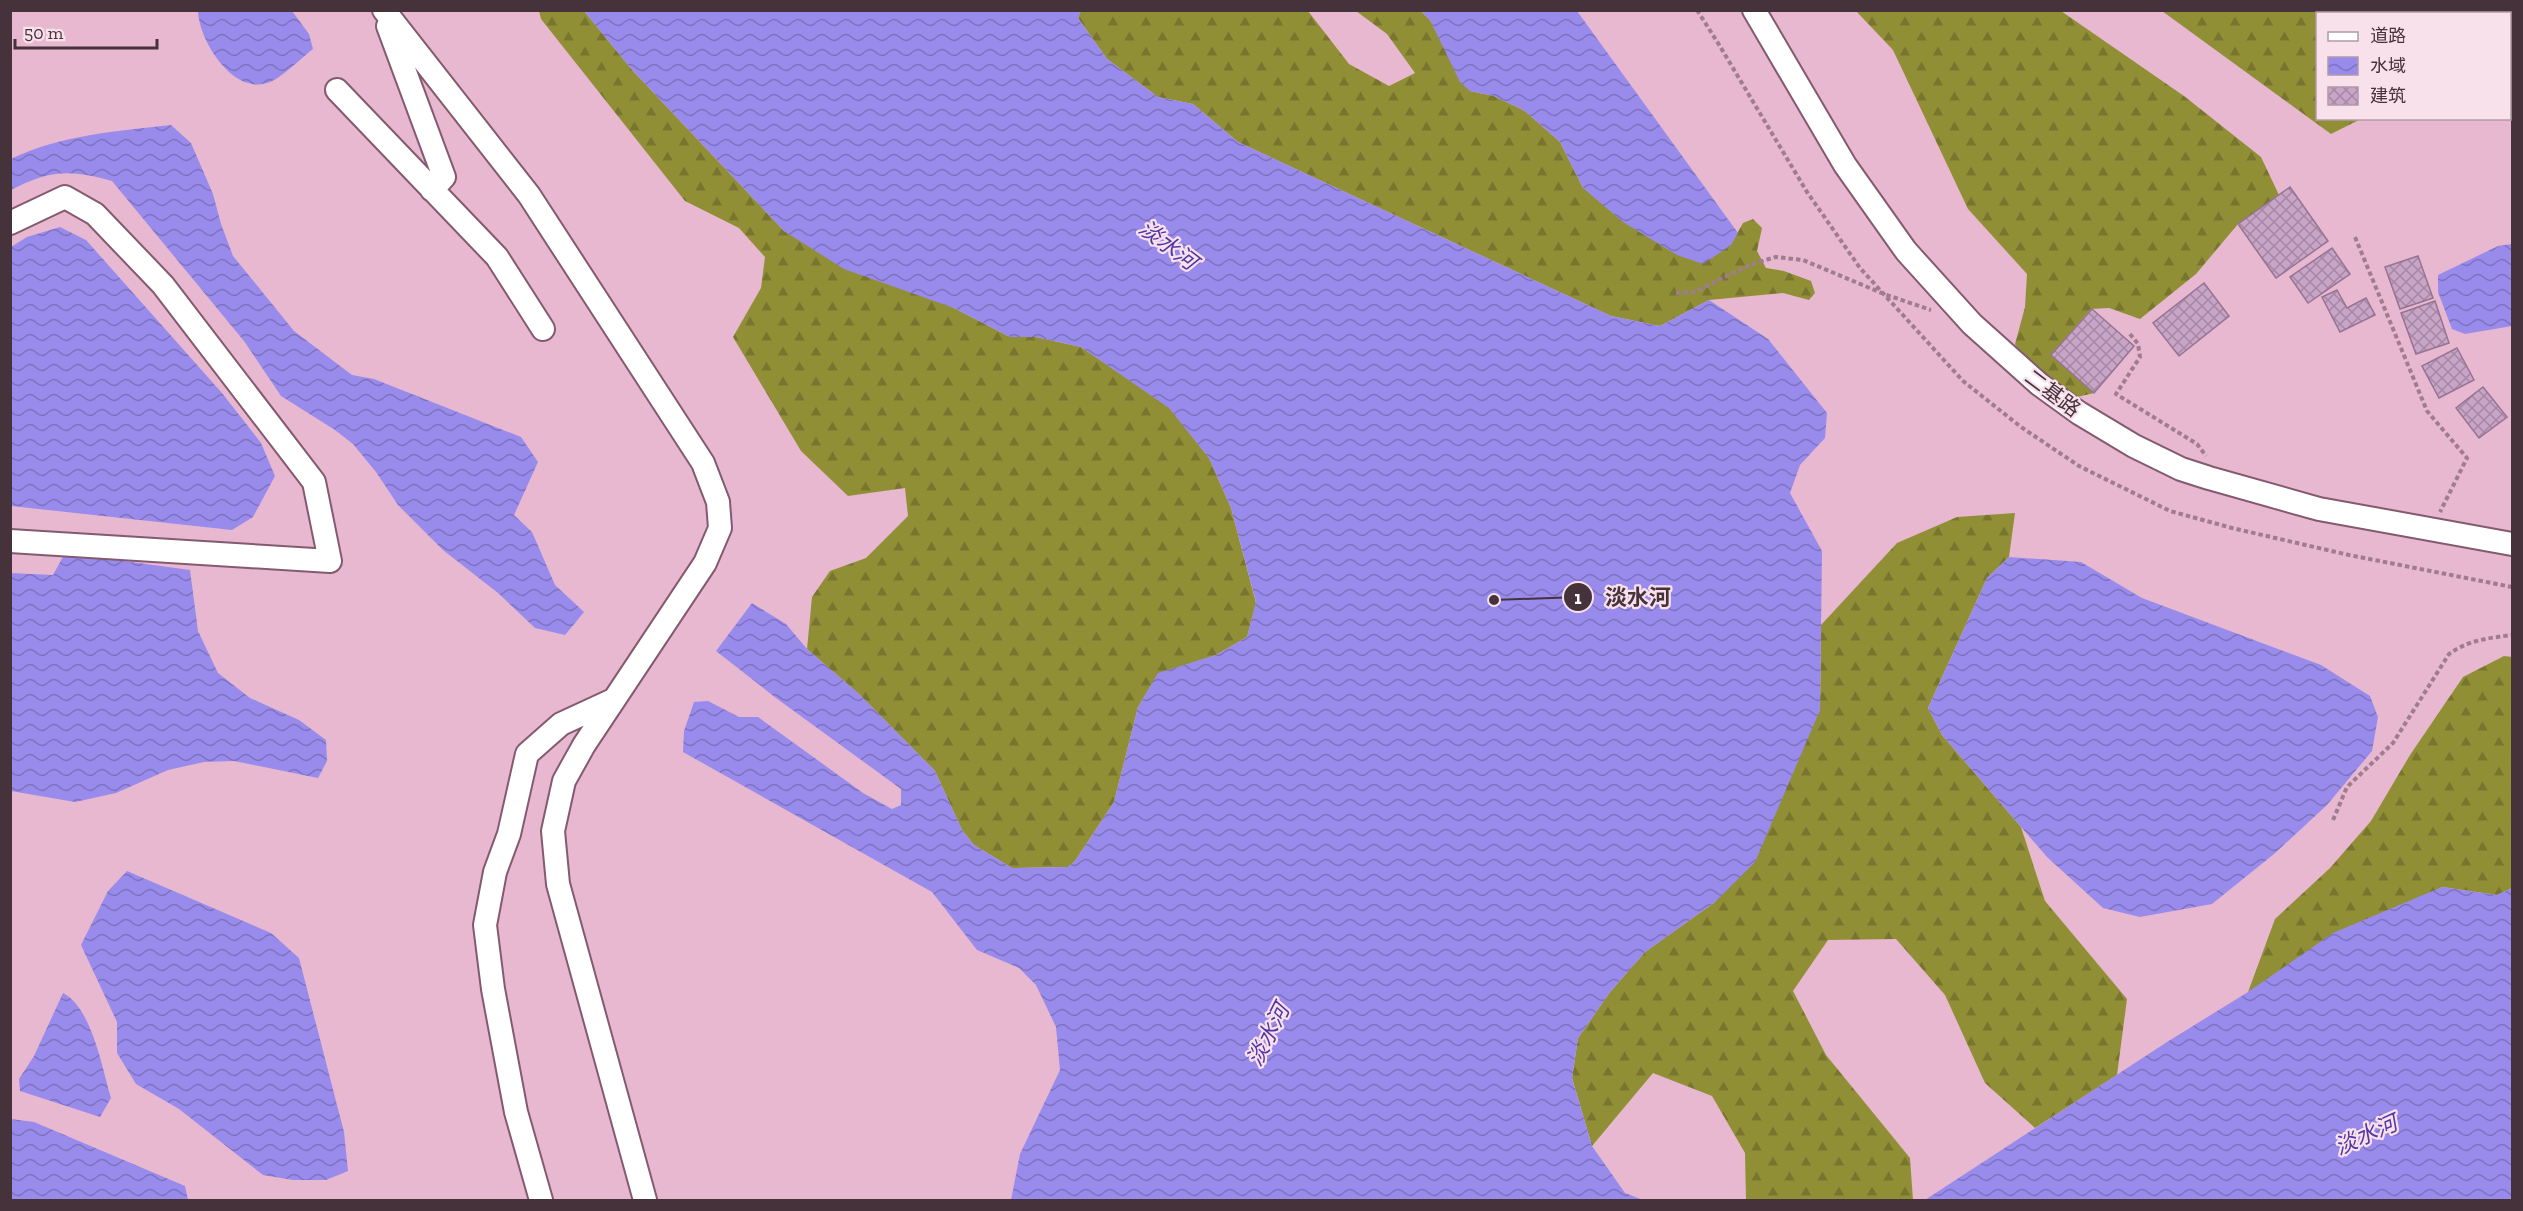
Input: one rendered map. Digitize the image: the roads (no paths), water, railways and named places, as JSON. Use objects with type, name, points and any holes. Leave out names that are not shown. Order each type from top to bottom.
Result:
[{"type":"street","points":[[383,10],[444,177],[432,190]]},
{"type":"street","points":[[383,10],[529,195],[703,463],[718,502],[720,528],[705,563],[584,745],[564,782],[553,831],[558,884],[645,1200]]},
{"type":"street","name":"二基路","points":[[1754,10],[1827,136],[1874,208],[1906,251],[1972,324],[2039,384],[2079,413],[2134,446],[2181,469],[2210,478],[2319,509],[2512,544]]},
{"type":"street","points":[[337,90],[497,257],[543,329]]},
{"type":"street","points":[[10,223],[65,197],[95,214],[156,278],[314,482],[330,561],[10,542]]},
{"type":"street","points":[[541,1200],[514,1101],[493,989],[485,925],[495,872],[509,834],[527,754],[561,724],[614,699]]},
{"type":"water","points":[[198,11],[292,11],[309,34],[313,49],[272,81],[254,84],[230,73],[220,62],[204,36]]},
{"type":"water","points":[[584,11],[1081,11],[1078,18],[1107,59],[1158,97],[1193,104],[1238,142],[1611,316],[1660,326],[1709,300],[1768,339],[1827,413],[1825,438],[1800,465],[1790,493],[1822,551],[1820,710],[1755,862],[1715,902],[1645,952],[1610,992],[1578,1038],[1572,1078],[1592,1146],[1625,1193],[1643,1200],[1011,1200],[1020,1154],[1060,1070],[1056,1027],[1036,985],[1019,968],[977,950],[932,892],[683,752],[684,731],[694,702],[708,701],[739,717],[758,717],[863,793],[892,809],[901,805],[901,789],[716,651],[752,603],[786,624],[807,649],[859,694],[935,771],[962,830],[974,845],[1012,868],[1068,867],[1075,861],[1114,802],[1138,707],[1158,673],[1216,655],[1247,637],[1256,602],[1231,508],[1209,458],[1169,408],[1081,347],[1036,337],[1010,337],[954,308],[844,269],[784,231],[633,71]]},
{"type":"water","points":[[1421,11],[1577,11],[1738,233],[1730,246],[1703,264],[1677,255],[1623,222],[1583,188],[1560,142],[1525,111],[1494,96],[1470,91],[1460,82],[1430,20]]},
{"type":"water","points":[[171,125],[191,143],[213,194],[233,256],[294,331],[352,375],[374,379],[521,437],[538,462],[514,515],[532,532],[555,585],[584,612],[565,635],[535,628],[498,593],[443,550],[398,505],[376,472],[353,444],[281,396],[244,341],[112,181],[72,173],[60,174],[37,178],[11,190],[11,159],[30,151],[49,144],[90,135]]},
{"type":"water","points":[[60,227],[86,240],[222,393],[261,443],[275,476],[253,517],[232,530],[11,506],[11,247],[27,237]]},
{"type":"water","points":[[2512,244],[2512,326],[2465,334],[2452,329],[2438,292],[2438,275],[2498,246]]},
{"type":"water","points":[[65,553],[190,570],[198,631],[218,673],[250,698],[299,720],[326,740],[327,761],[318,778],[234,761],[204,762],[168,770],[116,793],[75,802],[11,791],[10,573],[53,575]]},
{"type":"water","points":[[2009,557],[2081,562],[2142,598],[2321,665],[2370,696],[2378,717],[2372,751],[2327,805],[2274,854],[2212,904],[2140,917],[2103,908],[2047,857],[1942,735],[1928,708],[1987,578]]},
{"type":"water","points":[[127,871],[271,933],[299,958],[344,1132],[348,1171],[326,1180],[293,1180],[263,1175],[179,1109],[136,1084],[117,1053],[117,1022],[81,945],[108,891]]},
{"type":"water","points":[[2442,887],[2497,895],[2512,888],[2512,1200],[1925,1200],[2167,1042],[2248,992],[2333,933]]},
{"type":"water","points":[[63,993],[73,1001],[89,1025],[100,1056],[111,1098],[100,1117],[20,1091],[19,1079],[34,1056]]},
{"type":"water","points":[[11,1119],[34,1122],[185,1186],[188,1200],[11,1200]]},
{"type":"place","name":"淡水河","points":[[1494,600]]}]
